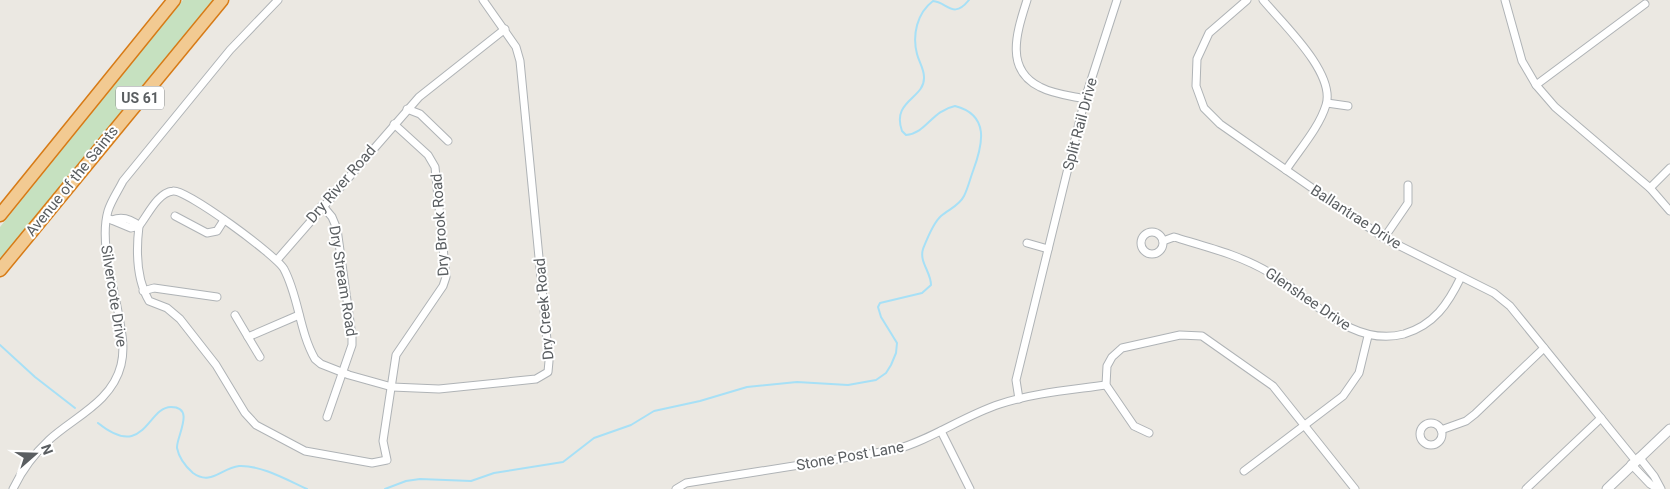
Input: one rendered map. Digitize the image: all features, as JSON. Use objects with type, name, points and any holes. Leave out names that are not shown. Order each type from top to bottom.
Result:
[{"type":"highway","name":"US 61","points":[[0,215],[174,0]]},
{"type":"highway","name":"Avenue of the Saints","points":[[0,270],[222,0]]},
{"type":"street","name":"Silvercote Drive","points":[[13,489],[22,469],[48,441],[103,397],[115,380],[120,367],[124,351],[105,239],[114,196],[123,181],[207,78],[278,0]]},
{"type":"street","name":"Dry Creek Road","points":[[139,226],[159,199],[173,191],[180,191],[224,220],[276,260],[285,271],[298,315],[315,359],[341,372],[392,387],[439,389],[536,379],[548,372],[549,361],[520,61],[516,47],[483,0]]},
{"type":"street","points":[[1027,0],[1016,36],[1016,53],[1024,74],[1039,87],[1085,99]]},
{"type":"street","name":"Split Rail Drive","points":[[1019,399],[1016,380],[1048,249],[1085,99],[1117,0]]},
{"type":"street","name":"Ballantrae Drive","points":[[1247,0],[1209,33],[1197,60],[1196,86],[1204,108],[1220,124],[1384,238],[1494,294],[1510,306],[1635,460]]},
{"type":"street","points":[[1263,0],[1319,68],[1326,83],[1327,102],[1322,115],[1286,170]]},
{"type":"street","points":[[1505,0],[1522,61],[1536,85],[1555,107],[1650,188],[1670,211]]},
{"type":"street","points":[[1536,85],[1645,4]]},
{"type":"street","name":"Dry River Road","points":[[276,260],[407,109],[429,87],[504,29]]},
{"type":"street","points":[[1327,102],[1348,106]]},
{"type":"street","points":[[407,109],[420,114],[448,141]]},
{"type":"street","name":"Dry Brook Road","points":[[143,291],[149,301],[166,308],[180,319],[216,365],[250,420],[305,450],[372,463],[387,460],[383,441],[396,355],[443,286],[446,277],[435,167],[428,156],[394,124]]},
{"type":"street","points":[[1650,188],[1670,168]]},
{"type":"street","points":[[1384,238],[1408,203],[1408,185]]},
{"type":"street","name":"Dry Stream Road","points":[[322,205],[332,217],[337,229],[352,336],[352,345],[341,372],[327,417]]},
{"type":"street","points":[[175,216],[207,233],[218,231],[224,220]]},
{"type":"street","points":[[110,219],[117,224],[131,228],[139,226],[137,244],[143,291],[154,288],[217,297]]},
{"type":"street","name":"Glenshee Drive","points":[[1163,241],[1174,237],[1245,258],[1272,274],[1348,327],[1368,336],[1391,337],[1415,330],[1435,318],[1449,302],[1461,277]]},
{"type":"street","points":[[1027,243],[1048,249]]},
{"type":"street","points":[[235,315],[260,357]]},
{"type":"street","points":[[248,336],[298,315]]},
{"type":"street","points":[[1149,433],[1134,426],[1106,385],[1107,366],[1112,357],[1122,348],[1180,335],[1202,336],[1273,386],[1356,489]]},
{"type":"street","points":[[1244,471],[1343,396],[1359,373],[1368,336]]},
{"type":"street","points":[[1441,430],[1466,421],[1475,414],[1544,348]]},
{"type":"street","name":"Stone Post Lane","points":[[676,489],[686,483],[894,450],[912,445],[998,404],[1106,385]]},
{"type":"street","points":[[1526,489],[1601,418]]},
{"type":"street","points":[[1607,489],[1635,460],[1670,430]]},
{"type":"street","points":[[941,431],[970,489]]},
{"type":"street","points":[[1635,460],[1654,476],[1660,489]]},
{"type":"street","points":[[1635,460],[1650,484],[1660,489]]},
{"type":"green space","points":[[183,0],[216,0],[0,263],[0,227]]},
{"type":"waterway","points":[[385,489],[406,481],[420,479],[471,481],[494,473],[563,462],[594,438],[631,425],[654,411],[700,401],[747,387],[797,382],[848,385],[876,380],[886,373],[896,353],[897,343],[881,317],[878,307],[880,303],[922,293],[931,285],[924,263],[923,249],[930,231],[938,219],[957,205],[964,196],[977,161],[981,141],[979,123],[974,116],[966,110],[955,106],[940,112],[913,133],[906,135],[902,131],[901,113],[904,106],[923,84],[924,77],[916,47],[917,25],[923,12],[933,1],[950,8],[959,9],[969,0]]},
{"type":"waterway","points":[[0,345],[35,377],[75,408]]},
{"type":"waterway","points":[[98,423],[114,433],[126,437],[135,435],[143,429],[163,409],[178,408],[184,417],[177,443],[179,455],[187,468],[199,477],[211,477],[233,467],[247,466],[274,474],[307,489]]}]
